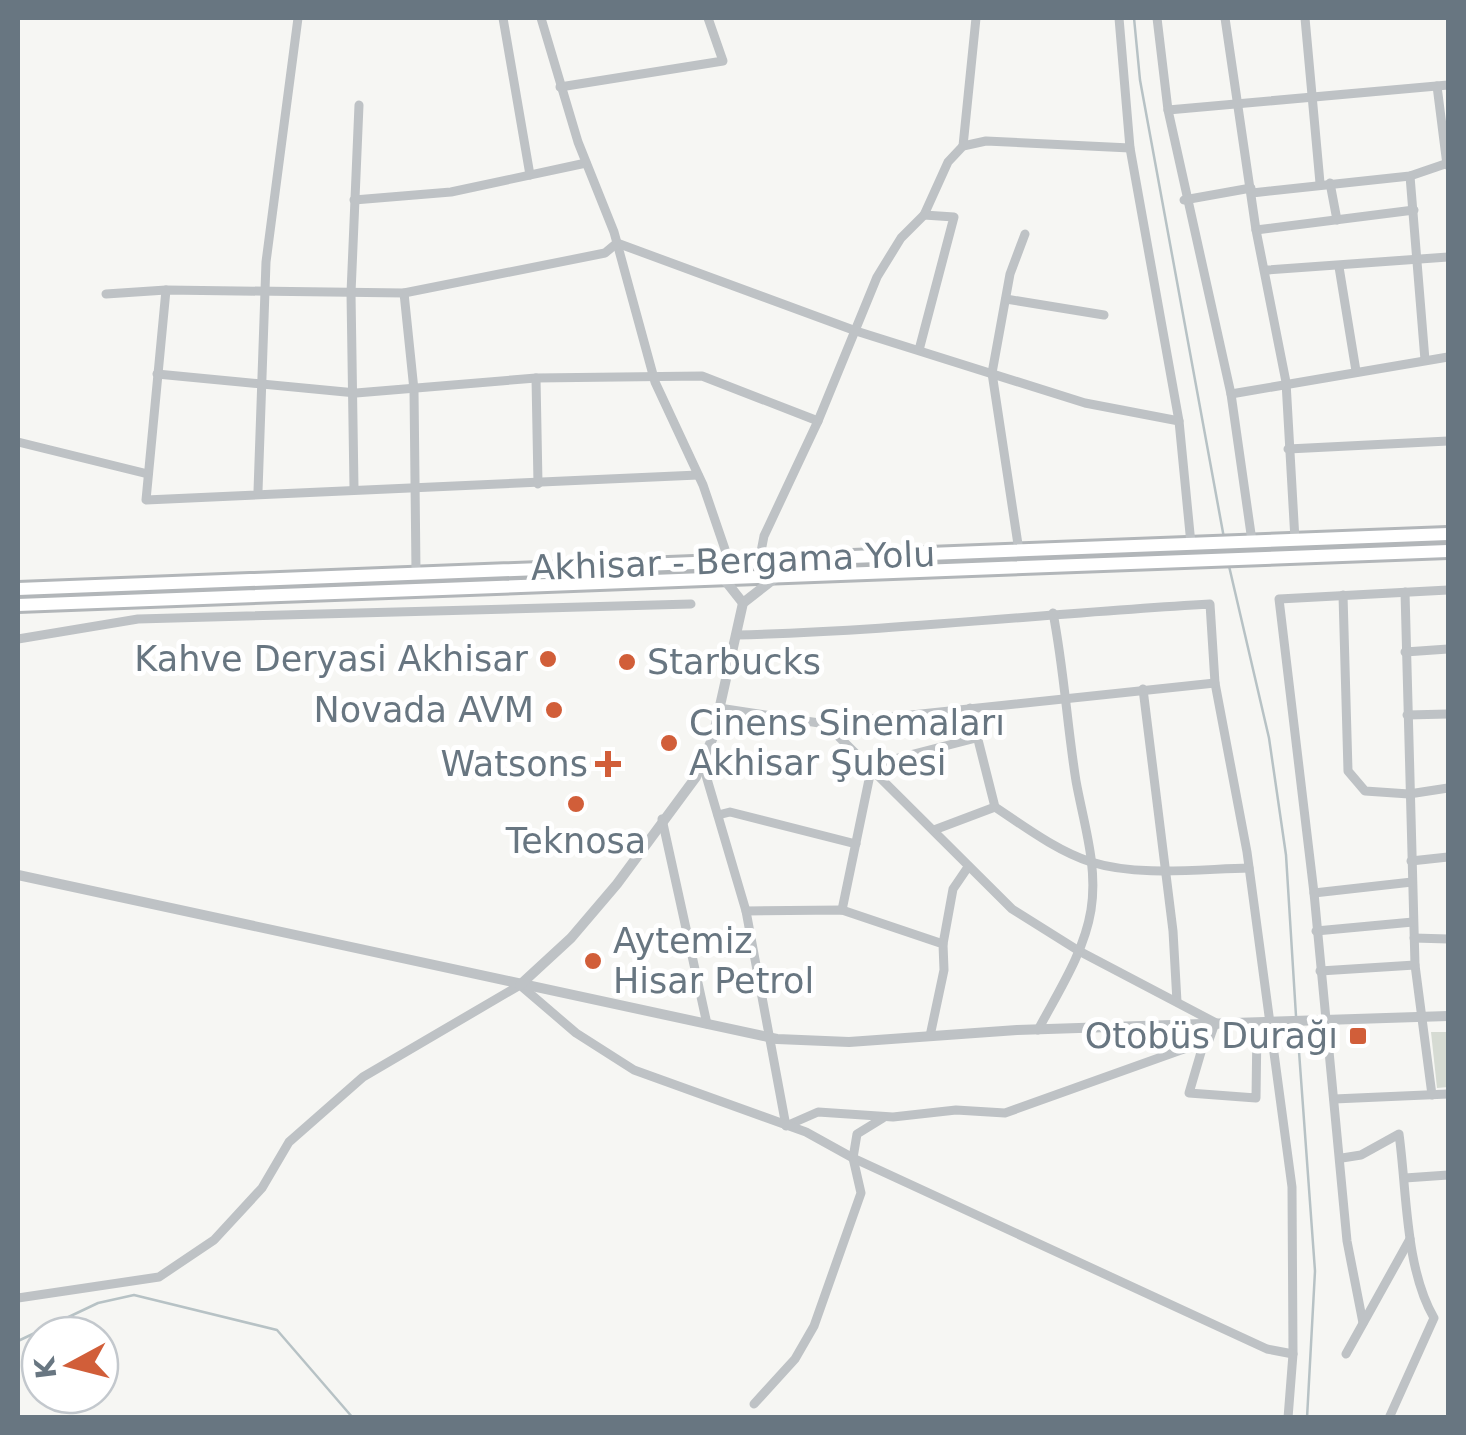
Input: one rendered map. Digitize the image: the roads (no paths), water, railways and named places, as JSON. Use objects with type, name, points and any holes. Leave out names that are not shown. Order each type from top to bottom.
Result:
[{"type":"main road","name":"Akhisar - Bergama Yolu","points":[[18,589],[1448,534]]},
{"type":"main road","name":"Akhisar - Bergama Yolu","points":[[18,605],[1448,551]]},
{"type":"street","points":[[258,491],[274,175],[298,18]]},
{"type":"street","points":[[503,18],[530,175]]},
{"type":"street","points":[[541,18],[560,87],[616,243],[654,378],[698,475],[729,561]]},
{"type":"street","points":[[560,87],[723,61],[708,18]]},
{"type":"street","points":[[760,562],[764,536],[818,421],[877,277],[901,238],[924,215],[948,162],[962,146],[976,18]]},
{"type":"street","points":[[1119,18],[1130,148],[1198,543]]},
{"type":"street","points":[[1157,18],[1184,200],[1230,394],[1245,541]]},
{"type":"street","points":[[1225,18],[1256,230],[1267,270],[1286,382],[1295,540]]},
{"type":"street","points":[[1305,18],[1311,96],[1325,183],[1337,220]]},
{"type":"street","points":[[1168,110],[1443,86],[1448,165],[1410,176],[1184,200]]},
{"type":"street","points":[[354,488],[356,393],[351,292],[359,105]]},
{"type":"street","points":[[962,146],[986,141],[1130,148]]},
{"type":"street","points":[[354,200],[451,192],[586,164]]},
{"type":"street","points":[[1410,176],[1425,360]]},
{"type":"street","points":[[1256,230],[1414,210]]},
{"type":"street","points":[[919,350],[954,217],[924,215]]},
{"type":"street","points":[[1019,551],[992,373],[1006,298],[1025,234]]},
{"type":"street","points":[[616,243],[856,331],[1085,403],[1179,421]]},
{"type":"street","points":[[106,294],[166,290],[404,293],[605,253],[616,243]]},
{"type":"street","points":[[1267,270],[1448,257]]},
{"type":"street","points":[[1338,266],[1356,371]]},
{"type":"street","points":[[166,290],[146,500],[258,491],[538,484],[698,475]]},
{"type":"street","points":[[404,293],[414,390],[416,572]]},
{"type":"street","points":[[1006,298],[1104,315]]},
{"type":"street","points":[[1230,394],[1448,357]]},
{"type":"street","points":[[157,374],[356,393],[536,378],[702,376],[818,421]]},
{"type":"street","points":[[536,378],[538,484]]},
{"type":"street","points":[[1288,448],[1448,441]]},
{"type":"street","points":[[18,442],[148,474]]},
{"type":"street","points":[[18,1298],[159,1276],[214,1240],[262,1188],[290,1142],[363,1076],[520,985],[572,938],[617,884],[702,762],[720,708],[743,603],[775,578]]},
{"type":"street","points":[[724,579],[743,603]]},
{"type":"street","points":[[1363,1324],[1347,1242],[1314,893],[1278,599],[1448,590]]},
{"type":"street","points":[[1405,592],[1414,965],[1432,1095]]},
{"type":"street","points":[[1343,595],[1348,771],[1364,791],[1410,794],[1448,788]]},
{"type":"street","points":[[18,639],[138,619],[691,604]]},
{"type":"street","points":[[736,635],[891,631],[1053,613],[1210,604],[1215,683],[1249,868],[1266,1025],[1292,1186],[1293,1354],[1288,1418]]},
{"type":"street","points":[[1038,1030],[1079,951],[1091,910],[1094,863],[1076,779],[1053,613]]},
{"type":"street","points":[[1405,652],[1448,650]]},
{"type":"street","points":[[720,708],[826,724],[1215,683]]},
{"type":"street","points":[[1144,689],[1177,1002]]},
{"type":"street","points":[[970,708],[995,807],[1094,863],[1165,869],[1249,868]]},
{"type":"street","points":[[1407,714],[1448,714]]},
{"type":"street","points":[[826,724],[1012,910],[1218,1026]]},
{"type":"street","points":[[869,768],[976,738]]},
{"type":"street","points":[[702,762],[746,911],[786,1126]]},
{"type":"street","points":[[842,910],[869,768]]},
{"type":"street","points":[[934,830],[995,807]]},
{"type":"street","points":[[718,815],[730,812],[856,844]]},
{"type":"street","points":[[662,819],[707,1024]]},
{"type":"street","points":[[1412,861],[1448,858]]},
{"type":"street","points":[[930,1036],[944,970],[943,944],[953,888],[968,867]]},
{"type":"street","points":[[18,874],[768,1037],[849,1042],[1038,1030],[1448,1016]]},
{"type":"street","points":[[1314,893],[1412,882]]},
{"type":"street","points":[[746,911],[842,910],[943,944]]},
{"type":"street","points":[[1316,932],[1413,922]]},
{"type":"street","points":[[1414,938],[1448,939]]},
{"type":"street","points":[[1320,971],[1414,965]]},
{"type":"street","points":[[520,985],[576,1034],[634,1070],[806,1132],[853,1158],[1267,1349],[1293,1354]]},
{"type":"street","points":[[1204,1042],[1189,1093],[1256,1098],[1266,1025]]},
{"type":"street","points":[[786,1126],[818,1112],[888,1116],[956,1110],[1004,1113],[1210,1040],[1218,1026]]},
{"type":"street","points":[[1334,1098],[1448,1094]]},
{"type":"street","points":[[754,1404],[795,1359],[814,1326],[861,1193],[853,1158],[857,1134],[888,1116]]},
{"type":"street","points":[[1342,1158],[1361,1155],[1399,1134],[1410,1239],[1423,1299],[1434,1318],[1448,1322]]},
{"type":"street","points":[[1405,1178],[1448,1175]]},
{"type":"street","points":[[1346,1354],[1410,1239]]},
{"type":"street","points":[[1389,1418],[1434,1318]]},
{"type":"waterway","points":[[1134,18],[1140,80],[1224,538]]},
{"type":"waterway","points":[[1229,566],[1269,738],[1286,855],[1296,1016]]},
{"type":"waterway","points":[[1297,1024],[1315,1271],[1307,1418]]},
{"type":"waterway","points":[[18,1341],[98,1303],[134,1295],[277,1330],[353,1418]]},
{"type":"place","name":"Kahve Deryasi Akhisar","points":[[548,659]]},
{"type":"place","name":"Starbucks","points":[[627,662]]},
{"type":"place","name":"Novada AVM","points":[[554,710]]},
{"type":"place","name":"Cinens Sinemaları Akhisar Şubesi","points":[[669,743]]},
{"type":"place","name":"Watsons","points":[[608,764]]},
{"type":"place","name":"Teknosa","points":[[576,804]]},
{"type":"place","name":"Aytemiz Hisar Petrol","points":[[593,961]]},
{"type":"place","name":"Otobüs Durağı","points":[[1358,1036]]}]
